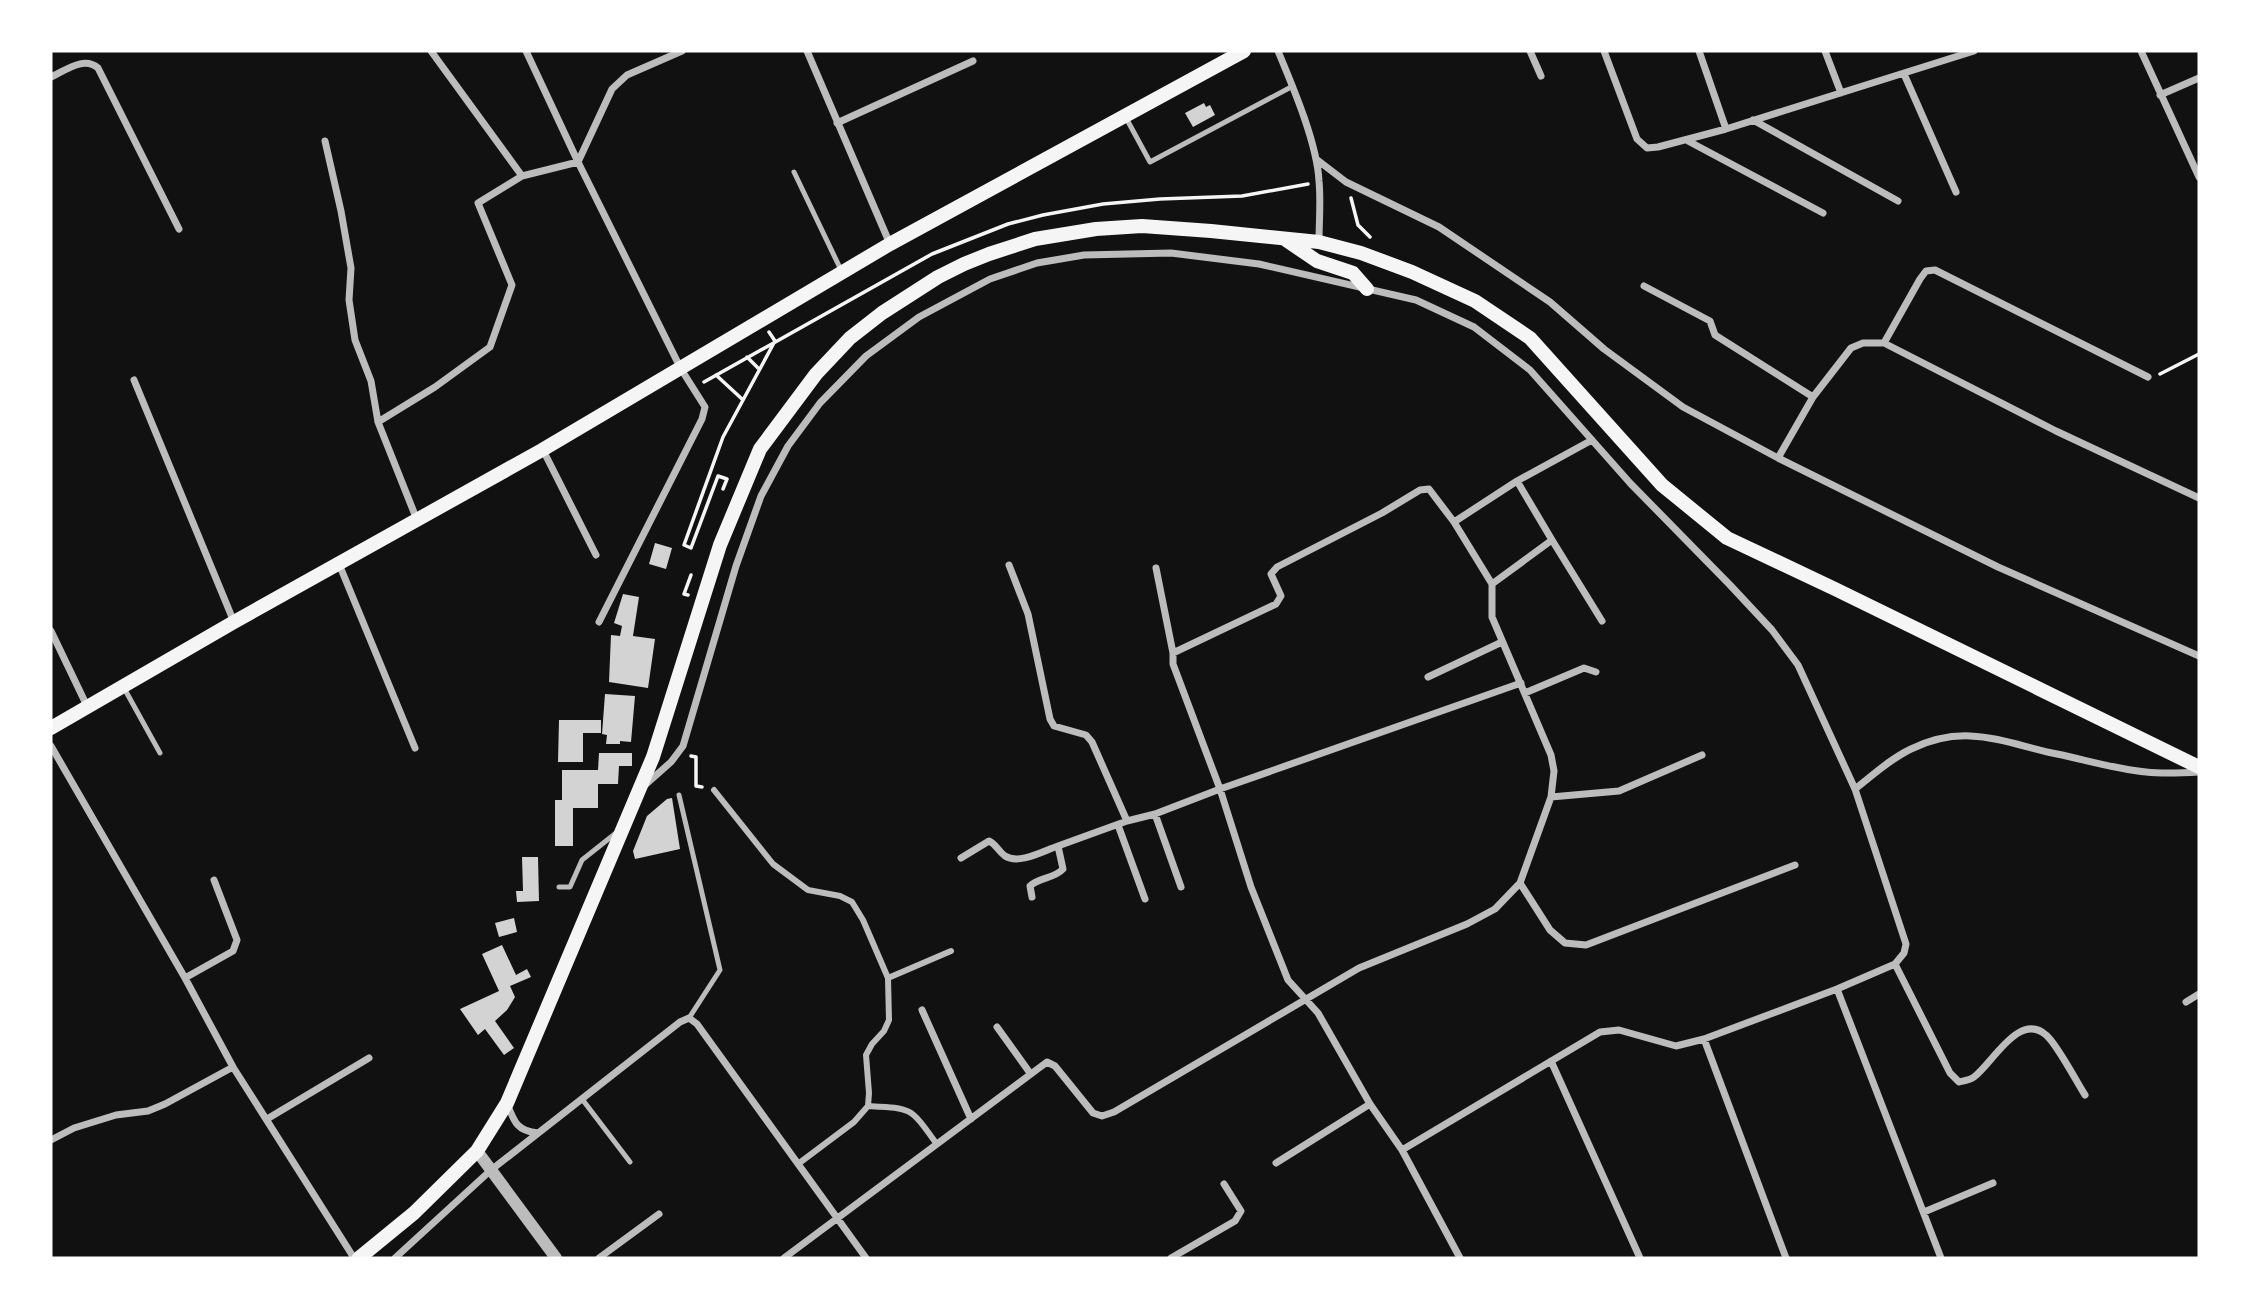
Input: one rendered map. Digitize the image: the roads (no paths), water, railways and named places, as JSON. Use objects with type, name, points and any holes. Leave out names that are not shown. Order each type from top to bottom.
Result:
[{"type":"main road","points":[[51,728],[542,450],[890,244],[1244,51]]},
{"type":"main road","points":[[357,1258],[414,1213],[477,1151],[507,1103],[639,791],[666,721],[724,535],[760,449],[824,365],[850,338],[882,313],[947,273],[989,254],[1035,239],[1096,229],[1142,226],[1211,230],[1319,242],[1361,253],[1475,300],[1530,338],[1662,485],[1727,538],[1847,594],[2199,769]]},
{"type":"main road","points":[[1284,239],[1317,261],[1353,273],[1367,289]]},
{"type":"street","points":[[431,51],[522,176]]},
{"type":"street","points":[[526,51],[681,369],[705,407],[702,419],[599,622]]},
{"type":"street","points":[[578,162],[612,89],[627,75],[682,51]]},
{"type":"street","points":[[807,51],[890,244]]},
{"type":"street","points":[[1278,51],[1293,86],[1316,159],[1319,181],[1319,242]]},
{"type":"street","points":[[1530,51],[1541,76]]},
{"type":"street","points":[[1604,51],[1637,139],[1647,148],[1688,141],[1969,52]]},
{"type":"street","points":[[1699,51],[1726,129]]},
{"type":"street","points":[[1825,51],[1840,93]]},
{"type":"street","points":[[2141,51],[2199,177]]},
{"type":"street","points":[[837,123],[973,61]]},
{"type":"street","points":[[51,77],[84,62],[92,62],[99,68],[179,229]]},
{"type":"street","points":[[1904,74],[1956,192]]},
{"type":"street","points":[[2160,95],[2199,78]]},
{"type":"street","points":[[1753,120],[1898,201]]},
{"type":"street","points":[[325,141],[352,268],[349,300],[355,340],[371,381],[378,422],[417,520]]},
{"type":"street","points":[[1688,141],[1824,213]]},
{"type":"street","points":[[1316,159],[1346,182],[1439,227],[1550,302],[1604,349],[1683,407],[1998,567],[2199,656]]},
{"type":"street","points":[[378,422],[436,387],[490,347],[512,285],[478,203],[522,176],[578,162]]},
{"type":"street","points":[[639,791],[683,746],[736,566],[761,496],[788,446],[820,403],[866,356],[919,317],[990,279],[1037,263],[1084,255],[1171,253],[1259,264],[1416,300],[1474,327],[1530,370],[1630,483],[1772,630],[1798,665],[1855,789],[1906,944],[1904,953],[1895,964],[1704,1039],[1676,1046],[1619,1030],[1600,1032],[1402,1150]]},
{"type":"street","points":[[1884,343],[1926,271],[1935,270],[2148,377]]},
{"type":"street","points":[[1644,286],[1710,321],[1715,335],[1813,397]]},
{"type":"street","points":[[1777,457],[1813,397],[1851,348],[1863,343],[1884,343],[2056,431],[2199,498]]},
{"type":"street","points":[[134,380],[234,622]]},
{"type":"street","points":[[1454,522],[1517,481],[1591,440]]},
{"type":"street","points":[[542,450],[596,555]]},
{"type":"street","points":[[1517,481],[1602,621]]},
{"type":"street","points":[[784,1258],[1047,1062],[1051,1062],[1093,1113],[1102,1116],[1114,1112],[1359,968],[1467,924],[1495,909],[1520,883],[1551,797],[1554,771],[1551,755],[1492,617],[1492,584],[1454,522],[1429,489],[1420,490],[1382,513],[1277,567],[1272,575],[1281,596],[1276,604],[1173,653]]},
{"type":"street","points":[[1492,584],[1552,540]]},
{"type":"street","points":[[339,564],[415,748]]},
{"type":"street","points":[[1009,565],[1028,614],[1050,719],[1054,726],[1086,735],[1093,742],[1127,821]]},
{"type":"street","points":[[1156,568],[1173,664],[1220,789],[1251,887],[1287,980],[1318,1013],[1370,1104],[1402,1150],[1460,1258]]},
{"type":"street","points":[[51,631],[87,706]]},
{"type":"street","points":[[1428,677],[1502,642]]},
{"type":"street","points":[[1525,693],[1584,668],[1596,672]]},
{"type":"street","points":[[961,858],[989,841],[1007,858],[1016,860],[1127,821],[1155,814],[1521,683]]},
{"type":"street","points":[[1855,789],[1890,761],[1913,748],[1969,735],[1998,738],[2053,753],[2145,772],[2199,769]]},
{"type":"street","points":[[51,746],[185,978],[233,1067],[357,1258]]},
{"type":"street","points":[[1551,797],[1619,791],[1702,755]]},
{"type":"street","points":[[714,790],[773,864],[808,890],[840,896],[852,902],[863,920],[888,978],[890,1020],[866,1055],[869,1093],[867,1105],[854,1122],[798,1164]]},
{"type":"street","points":[[1155,814],[1181,887]]},
{"type":"street","points":[[1118,825],[1145,899]]},
{"type":"street","points":[[1032,897],[1030,886],[1034,882],[1057,875],[1063,869],[1058,846]]},
{"type":"street","points":[[1520,883],[1550,930],[1565,943],[1586,945],[1796,864]]},
{"type":"street","points":[[185,978],[233,951],[237,940],[214,880]]},
{"type":"street","points":[[888,978],[951,950]]},
{"type":"street","points":[[1895,964],[1950,1073],[1959,1082],[1973,1077],[2006,1042],[2023,1030],[2036,1029],[2047,1035],[2085,1095]]},
{"type":"street","points":[[1837,989],[1941,1258]]},
{"type":"street","points":[[2186,1002],[2199,994]]},
{"type":"street","points":[[922,1010],[971,1119]]},
{"type":"street","points":[[395,1258],[491,1170],[680,1022],[689,1018],[697,1024],[866,1258]]},
{"type":"street","points":[[997,1027],[1030,1073]]},
{"type":"street","points":[[1704,1039],[1786,1258]]},
{"type":"street","points":[[267,1119],[369,1058]]},
{"type":"street","points":[[1552,1060],[1640,1258]]},
{"type":"street","points":[[51,1140],[84,1125],[116,1115],[148,1111],[233,1067]]},
{"type":"street","points":[[507,1103],[514,1122],[525,1132],[538,1133]]},
{"type":"street","points":[[1276,1163],[1370,1104]]},
{"type":"street","points":[[867,1105],[901,1108],[916,1115],[936,1143]]},
{"type":"street","points":[[477,1151],[556,1258]]},
{"type":"street","points":[[1924,1212],[1993,1183]]},
{"type":"street","points":[[1171,1258],[1235,1221],[1241,1211],[1224,1184]]},
{"type":"street","points":[[599,1258],[659,1214]]},
{"type":"lane","points":[[1125,116],[1150,162],[1293,86]]},
{"type":"lane","points":[[794,172],[842,273]]},
{"type":"lane","points":[[123,685],[160,752]]},
{"type":"lane","points":[[679,795],[720,970],[689,1018]]},
{"type":"lane","points":[[559,887],[570,887],[582,860],[624,826]]},
{"type":"lane","points":[[582,1099],[630,1162]]}]
